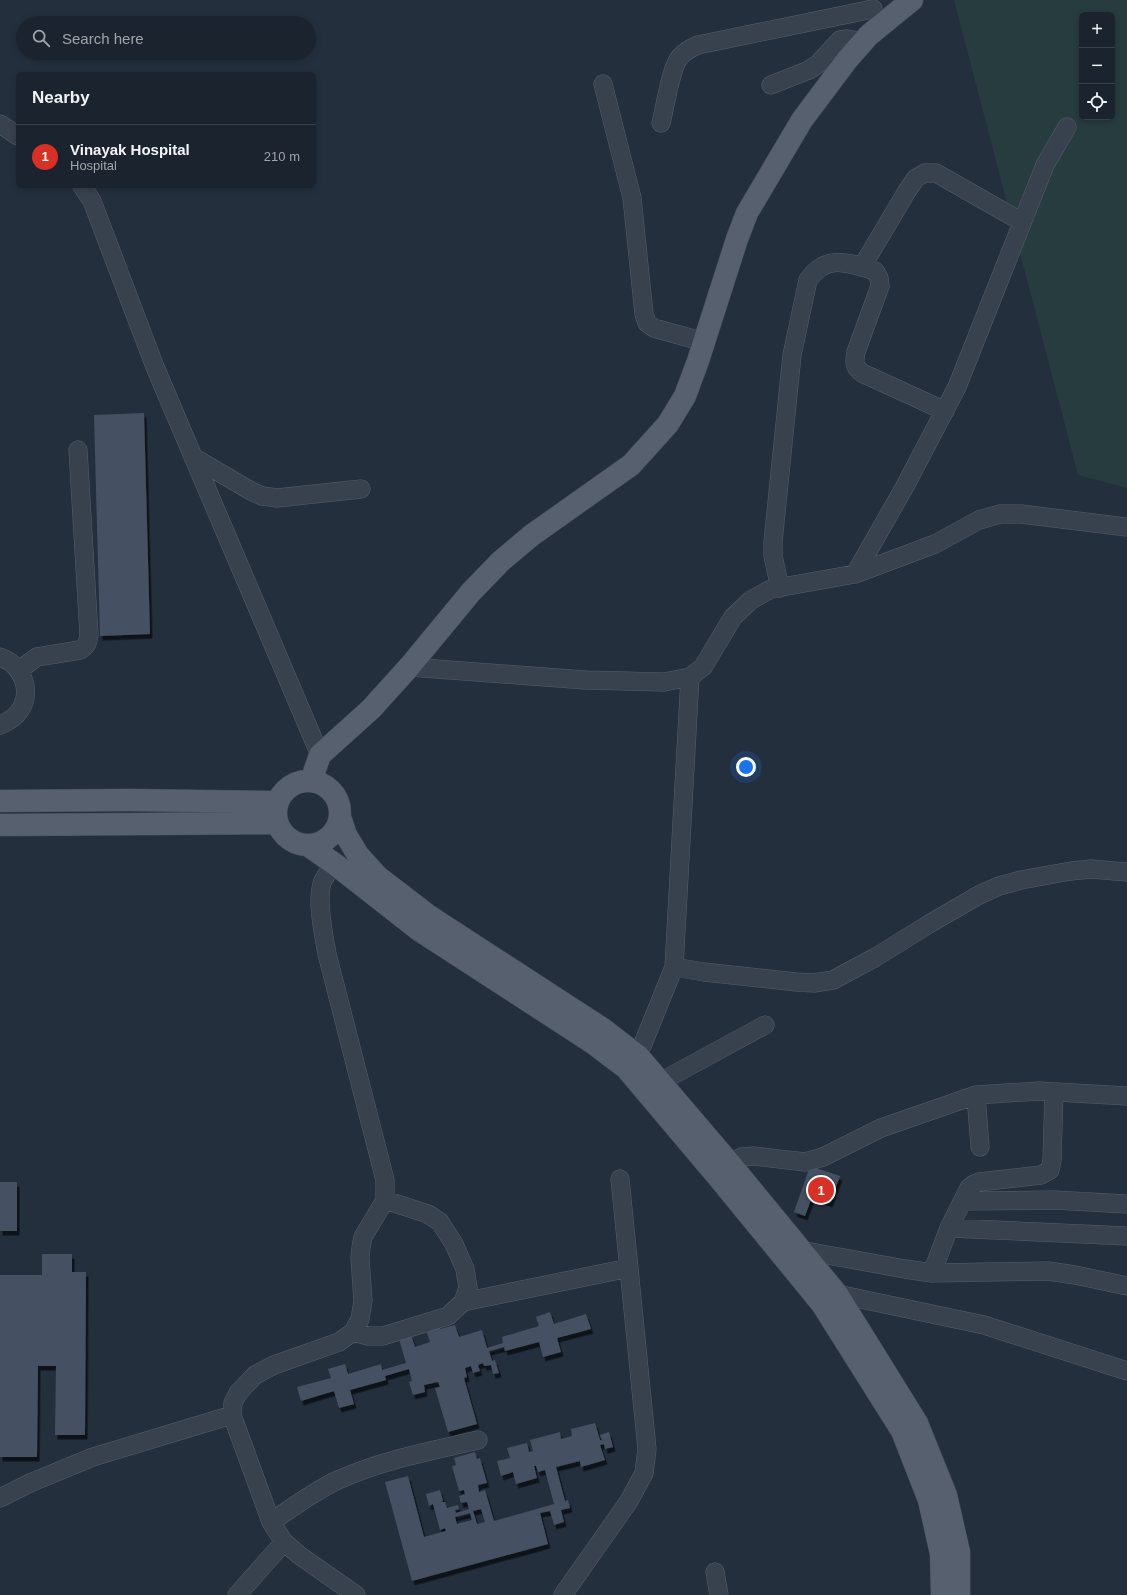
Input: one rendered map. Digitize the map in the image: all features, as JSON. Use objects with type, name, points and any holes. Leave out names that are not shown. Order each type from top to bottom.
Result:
[{"type":"main road","points":[[311,781],[320,755],[370,709],[409,667],[471,592],[501,561],[532,535],[631,464],[668,424],[685,396],[737,238],[747,213],[802,120],[847,60],[866,39],[912,0]]},
{"type":"main road","points":[[340,817],[336,829],[328,839],[319,844],[309,846],[298,845],[288,840],[281,832],[277,812],[282,792],[290,786],[300,781],[311,781],[323,785],[333,793],[339,804],[340,817],[346,835],[358,855],[377,876],[429,916],[603,1029],[632,1062],[718,1176],[830,1299],[917,1423],[946,1495],[959,1552],[959,1595]]},
{"type":"main road","points":[[0,801],[128,800],[277,812]]},
{"type":"main road","points":[[0,825],[277,812]]},
{"type":"main road","points":[[309,846],[336,865],[419,930],[593,1043],[632,1062],[660,1082],[731,1165],[800,1250],[830,1299],[902,1431],[929,1500],[941,1554],[942,1595]]},
{"type":"street","points":[[661,123],[673,72],[679,58],[688,50],[698,45],[874,5],[866,39],[840,40],[818,64],[809,70],[771,85]]},
{"type":"street","points":[[603,84],[632,198],[644,314],[647,323],[654,328],[704,342]]},
{"type":"street","points":[[0,124],[16,135]]},
{"type":"street","points":[[855,574],[904,488],[957,387],[1045,165],[1067,127]]},
{"type":"street","points":[[862,267],[907,191],[916,178],[925,173],[936,173],[1022,222]]},
{"type":"street","points":[[83,188],[92,201],[155,367],[320,755]]},
{"type":"street","points":[[780,588],[773,556],[774,529],[792,355],[808,280],[814,272],[831,262],[843,262],[875,271],[879,278],[880,286],[856,352],[854,362],[856,369],[862,374],[945,411]]},
{"type":"street","points":[[19,670],[37,657],[80,650],[88,643],[89,635],[78,450]]},
{"type":"street","points":[[193,457],[262,496],[277,498],[361,489]]},
{"type":"street","points":[[409,667],[585,680],[664,682],[690,678],[703,667],[733,617],[751,600],[771,589],[855,574],[935,544],[979,520],[1000,514],[1020,514],[1127,527]]},
{"type":"street","points":[[0,657],[16,666],[23,676],[26,688],[25,700],[20,711],[11,720],[0,725]]},
{"type":"street","points":[[632,1062],[674,967],[690,678]]},
{"type":"street","points":[[336,865],[324,878],[320,893],[321,919],[327,954],[385,1180],[385,1200],[363,1238],[360,1247],[363,1301],[360,1319],[353,1332],[339,1342],[274,1365],[255,1375],[238,1393],[233,1403],[232,1416],[270,1522],[284,1542],[299,1555],[356,1595]]},
{"type":"street","points":[[674,967],[704,972],[796,982],[814,983],[833,980],[876,957],[979,895],[1000,886],[1021,880],[1071,871],[1091,869],[1127,872]]},
{"type":"street","points":[[660,1082],[765,1025]]},
{"type":"street","points":[[731,1165],[742,1157],[754,1156],[805,1162],[824,1157],[881,1128],[976,1095],[1039,1091],[1127,1096]]},
{"type":"street","points":[[932,1273],[949,1228],[969,1188],[974,1184],[1041,1175],[1050,1170],[1052,1160],[1054,1092]]},
{"type":"street","points":[[976,1095],[980,1147]]},
{"type":"street","points":[[563,1595],[629,1501],[644,1473],[647,1449],[620,1179]]},
{"type":"street","points":[[353,1332],[368,1336],[383,1336],[448,1316],[463,1302],[468,1288],[465,1269],[454,1244],[440,1222],[428,1214],[385,1200]]},
{"type":"street","points":[[963,1201],[1054,1200],[1127,1204]]},
{"type":"street","points":[[949,1228],[1127,1236]]},
{"type":"street","points":[[800,1250],[932,1273],[1048,1271],[1127,1286]]},
{"type":"street","points":[[463,1302],[629,1268]]},
{"type":"street","points":[[830,1299],[984,1325],[1127,1371]]},
{"type":"street","points":[[0,1498],[30,1483],[93,1457],[232,1416]]},
{"type":"street","points":[[270,1522],[336,1481],[356,1472],[396,1459],[478,1440]]},
{"type":"street","points":[[237,1595],[284,1542]]},
{"type":"street","points":[[715,1572],[719,1595]]},
{"type":"green space","points":[[954,0],[1127,0],[1127,488],[1078,475]]},
{"type":"building","points":[[144,413],[150,634],[100,636],[94,415]]},
{"type":"building","points":[[810,1166],[840,1176],[830,1203],[812,1197],[805,1216],[794,1212]]},
{"type":"building","points":[[0,1182],[17,1182],[17,1231],[0,1231]]},
{"type":"building","points":[[42,1254],[72,1254],[72,1272],[86,1272],[85,1435],[55,1435],[56,1366],[38,1366],[37,1457],[0,1457],[0,1275],[42,1275]]},
{"type":"building","points":[[550,1312],[554,1324],[586,1314],[591,1329],[557,1338],[561,1352],[543,1357],[539,1342],[505,1351],[504,1347],[489,1351],[492,1361],[495,1360],[499,1373],[493,1374],[491,1365],[484,1366],[483,1363],[478,1365],[480,1371],[473,1373],[471,1366],[465,1368],[467,1377],[464,1378],[477,1424],[448,1432],[435,1388],[440,1387],[438,1382],[424,1385],[425,1392],[413,1395],[409,1382],[412,1381],[409,1369],[385,1376],[386,1380],[350,1390],[354,1404],[339,1408],[334,1391],[301,1401],[297,1387],[331,1378],[328,1369],[345,1364],[348,1374],[381,1364],[382,1370],[406,1363],[399,1339],[411,1335],[415,1347],[430,1342],[425,1327],[438,1323],[440,1329],[455,1325],[459,1337],[482,1330],[487,1348],[503,1343],[502,1337],[539,1326],[536,1317]]},
{"type":"building","points":[[595,1423],[600,1440],[602,1440],[600,1435],[609,1432],[613,1447],[605,1449],[604,1444],[600,1445],[605,1460],[581,1467],[580,1461],[556,1467],[565,1501],[568,1500],[570,1508],[561,1510],[564,1522],[554,1525],[550,1511],[540,1513],[548,1544],[412,1581],[385,1482],[408,1476],[424,1537],[446,1531],[445,1528],[440,1530],[433,1504],[429,1506],[426,1494],[440,1490],[443,1501],[441,1502],[445,1502],[447,1508],[458,1505],[459,1509],[455,1510],[456,1513],[469,1509],[467,1502],[461,1503],[459,1496],[465,1494],[464,1490],[459,1491],[452,1466],[456,1465],[454,1458],[475,1452],[477,1459],[480,1458],[487,1483],[478,1485],[479,1492],[485,1490],[494,1521],[554,1504],[545,1470],[538,1472],[536,1466],[534,1466],[537,1478],[516,1484],[513,1472],[501,1476],[497,1461],[510,1458],[507,1448],[527,1443],[529,1452],[533,1451],[530,1440],[560,1432],[561,1439],[572,1436],[571,1429]],"holes":[[[481,1509],[485,1522],[477,1524],[473,1511]],[[470,1513],[472,1520],[457,1524],[455,1517]]]},
{"type":"place","name":"Vinayak Hospital","points":[[821,1190]]}]
